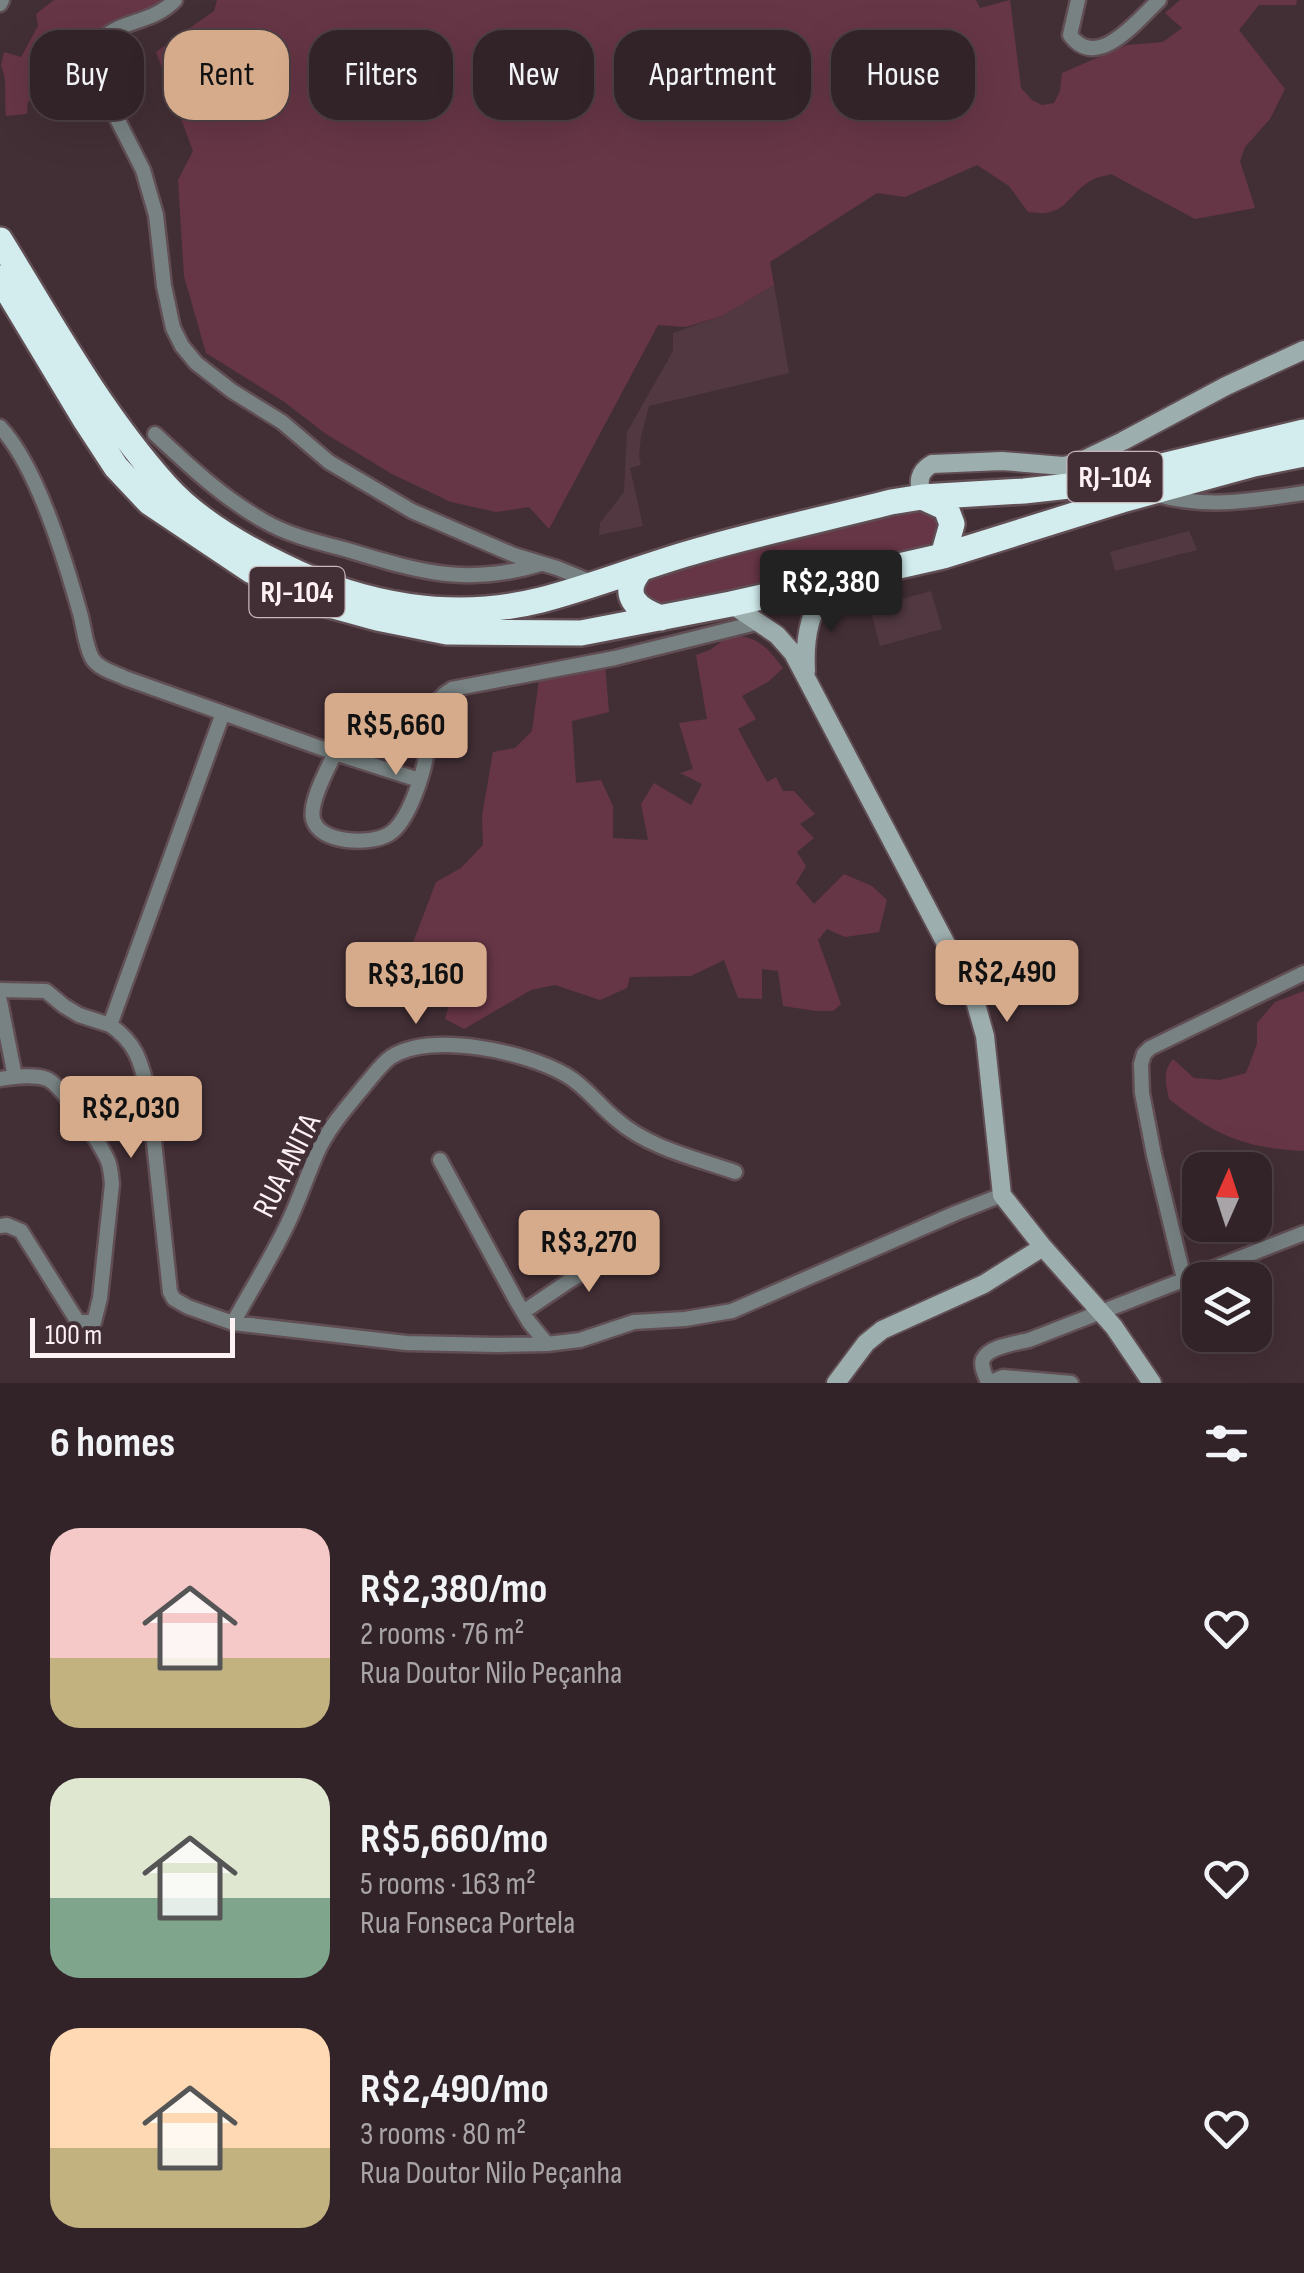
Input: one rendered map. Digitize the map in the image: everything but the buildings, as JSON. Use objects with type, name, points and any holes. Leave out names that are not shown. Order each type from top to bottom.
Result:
[{"type":"highway","name":"RJ-104","points":[[0,240],[111,417],[167,488],[210,524],[260,556],[351,594],[422,610],[454,612],[536,601],[698,550],[891,502],[1088,484],[1304,432]]},
{"type":"highway","name":"RJ-104","points":[[0,278],[116,467],[149,502],[252,571],[319,602],[447,632],[582,633],[732,604],[943,556],[1148,493],[1304,454]]},
{"type":"highway","points":[[1024,491],[1063,466]]},
{"type":"highway","points":[[922,497],[946,508],[952,524],[943,556]]},
{"type":"highway","points":[[640,570],[632,583],[632,595],[642,610],[661,618]]},
{"type":"street","points":[[175,0],[160,12],[115,28],[104,38],[96,56],[96,71],[142,170],[156,215],[173,328],[182,346],[196,363],[282,422],[328,462],[412,511],[473,539],[595,584]]},
{"type":"street","points":[[1078,0],[1070,35],[1077,45],[1090,49],[1116,40],[1159,0]]},
{"type":"street","points":[[922,497],[920,476],[932,464],[1077,463],[1304,350]]},
{"type":"street","points":[[0,426],[28,470],[54,531],[96,664],[126,678],[419,780]]},
{"type":"street","points":[[155,434],[195,472],[246,510],[268,524],[305,538],[415,570],[472,576],[510,573],[542,564]]},
{"type":"street","points":[[1148,493],[1181,502],[1212,504],[1304,493]]},
{"type":"street","points":[[806,682],[808,627],[814,606],[833,581]]},
{"type":"street","points":[[732,604],[777,634],[793,653],[974,997],[986,1036],[1002,1195],[1102,1312],[1152,1383]]},
{"type":"street","points":[[335,753],[313,805],[313,820],[320,831],[342,840],[373,840],[391,834],[411,803],[427,754],[433,708],[452,689],[596,662],[760,622]]},
{"type":"street","points":[[110,1025],[223,712]]},
{"type":"street","points":[[1182,1271],[1142,1092],[1144,1054],[1236,1004],[1304,973]]},
{"type":"street","points":[[0,990],[46,991],[79,1015],[110,1025],[125,1035],[136,1050],[149,1095],[170,1292],[188,1307],[233,1323],[406,1342],[496,1346],[580,1340],[634,1322],[686,1320],[732,1311],[1002,1195]]},
{"type":"street","points":[[0,1001],[8,1078],[49,1079],[62,1090],[110,1166],[112,1184],[94,1322],[78,1322],[21,1231],[0,1226]]},
{"type":"street","name":"RUA ANITA","points":[[233,1323],[288,1225],[327,1134],[379,1068],[402,1052],[438,1044],[469,1045],[539,1062],[566,1074],[619,1122],[654,1143],[734,1172]]},
{"type":"street","points":[[440,1160],[523,1312],[547,1344]]},
{"type":"street","points":[[1228,1262],[1304,1233]]},
{"type":"street","points":[[523,1312],[633,1244]]},
{"type":"street","points":[[836,1383],[866,1343],[882,1330],[984,1284],[1043,1247]]},
{"type":"street","points":[[1071,1383],[1003,1377],[988,1383],[982,1364],[990,1352],[1182,1280]]},
{"type":"shaded area","points":[[54,0],[163,0],[105,30],[36,30],[36,14]]},
{"type":"shaded area","points":[[217,0],[976,0],[980,8],[1010,0],[1021,88],[1042,105],[1054,103],[1062,73],[1127,45],[1163,42],[1182,28],[1165,13],[1180,0],[1297,0],[1296,5],[1259,5],[1239,30],[1285,89],[1270,119],[1245,147],[1240,161],[1255,208],[1195,219],[1111,174],[1096,178],[1051,212],[1028,212],[1009,186],[977,165],[905,197],[877,193],[770,262],[774,285],[722,316],[686,327],[658,325],[549,529],[529,507],[496,512],[451,502],[392,474],[206,353],[184,276],[178,180],[193,151],[181,120],[289,120],[289,30],[187,30],[214,11]]},
{"type":"shaded area","points":[[30,41],[27,114],[6,116],[1,66],[4,52],[21,57]]},
{"type":"shaded area","points":[[164,46],[164,73],[156,52]]},
{"type":"shaded area","points":[[774,285],[789,373],[649,406],[641,436],[641,465],[630,468],[643,526],[599,535],[600,523],[624,492],[627,432],[673,351],[673,333],[722,316]]},
{"type":"shaded area","points":[[913,508],[935,520],[936,530],[930,544],[670,606],[650,605],[642,589],[650,579],[676,570]]},
{"type":"shaded area","points":[[1189,531],[1197,550],[1115,571],[1110,552]]},
{"type":"shaded area","points":[[931,591],[942,629],[880,646],[870,608]]},
{"type":"shaded area","points":[[730,635],[761,644],[783,668],[768,682],[742,696],[756,719],[738,729],[767,782],[776,777],[783,791],[794,791],[815,814],[800,824],[814,838],[797,852],[806,866],[796,883],[814,904],[844,874],[872,886],[887,900],[879,932],[845,937],[827,929],[818,940],[841,1004],[833,1011],[783,1006],[778,971],[762,969],[762,999],[738,998],[724,960],[691,976],[630,977],[627,988],[600,1000],[555,985],[531,990],[464,1029],[445,1019],[454,988],[406,961],[436,882],[461,868],[483,845],[482,816],[493,752],[515,748],[532,731],[539,679],[605,665],[609,712],[572,721],[576,783],[601,780],[613,806],[613,838],[648,840],[641,804],[654,783],[691,805],[702,784],[680,773],[693,769],[679,723],[707,719],[696,655]]},
{"type":"shaded area","points":[[1304,991],[1304,1151],[1232,1138],[1169,1099],[1166,1073],[1173,1059],[1194,1078],[1220,1080],[1246,1073],[1257,1044],[1257,1023],[1275,1002]]}]
